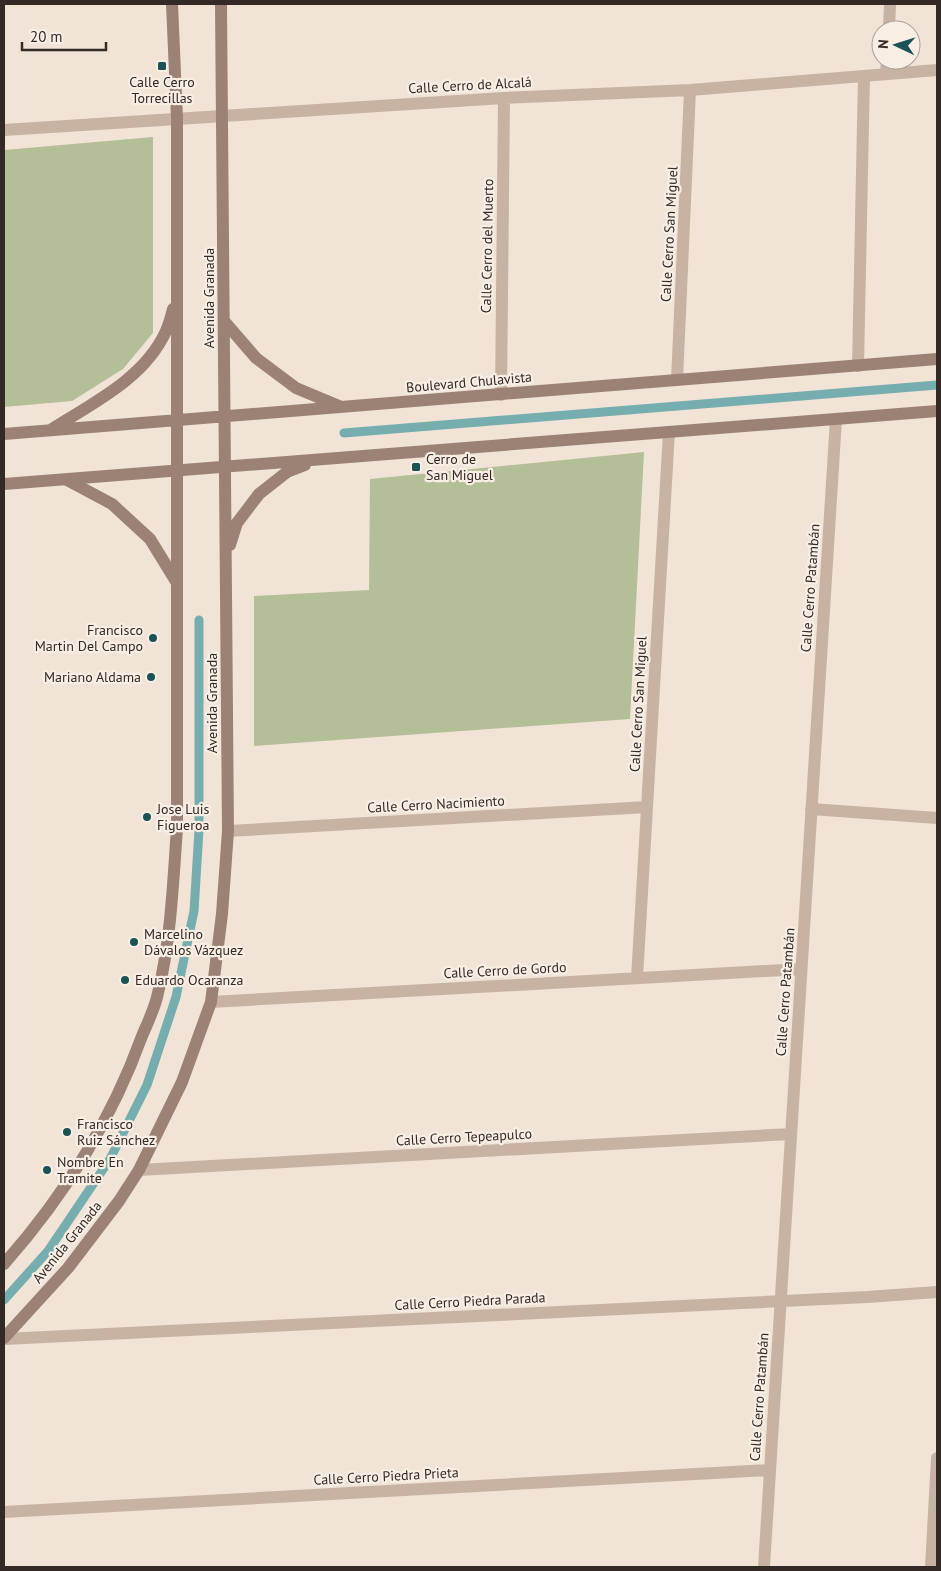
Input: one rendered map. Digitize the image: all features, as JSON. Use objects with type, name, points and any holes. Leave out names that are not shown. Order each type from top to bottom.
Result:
[{"type":"main road","points":[[4,1264],[34,1230],[90,1150],[128,1076],[158,994],[172,911],[177,828],[177,119],[172,4]]},
{"type":"main road","name":"Avenida Granada","points":[[4,1338],[68,1268],[119,1201],[139,1170],[182,1082],[211,1002],[222,914],[228,831],[221,4]]},
{"type":"main road","points":[[50,430],[117,387],[145,363],[165,332],[177,298]]},
{"type":"main road","points":[[224,321],[256,358],[296,388],[342,407]]},
{"type":"main road","name":"Boulevard Chulavista","points":[[4,434],[937,360]]},
{"type":"main road","points":[[4,484],[937,411]]},
{"type":"main road","points":[[226,557],[238,523],[258,494],[287,472],[320,460]]},
{"type":"main road","points":[[67,480],[112,504],[150,539],[177,584]]},
{"type":"street","points":[[889,20],[890,4]]},
{"type":"street","points":[[886,70],[886,74]]},
{"type":"street","name":"Calle Cerro de Alcalá","points":[[4,130],[504,98],[690,90],[937,70]]},
{"type":"street","points":[[858,366],[864,76]]},
{"type":"street","name":"Calle Cerro San Miguel","points":[[677,380],[690,90]]},
{"type":"street","name":"Calle Cerro del Muerto","points":[[501,394],[504,98]]},
{"type":"street","name":"Calle Cerro Patambán","points":[[764,1567],[836,419]]},
{"type":"street","name":"Calle Cerro San Miguel","points":[[637,978],[669,432]]},
{"type":"street","name":"Calle Cerro Nacimiento","points":[[228,831],[647,807]]},
{"type":"street","points":[[811,809],[937,818]]},
{"type":"street","name":"Calle Cerro de Gordo","points":[[211,1002],[801,969]]},
{"type":"street","name":"Calle Cerro Tepeapulco","points":[[139,1170],[791,1134]]},
{"type":"street","name":"Calle Cerro Piedra Parada","points":[[4,1338],[937,1292]]},
{"type":"street","points":[[930,1567],[937,1458]]},
{"type":"street","name":"Calle Cerro Piedra Prieta","points":[[4,1512],[770,1470]]},
{"type":"green space","points":[[153,137],[153,333],[123,369],[72,401],[4,407],[4,150]]},
{"type":"green space","points":[[644,452],[630,719],[254,746],[254,596],[369,590],[370,479]]},
{"type":"waterway","points":[[344,433],[937,385]]},
{"type":"waterway","points":[[4,1300],[48,1251],[110,1159],[147,1085],[176,997],[194,911],[199,830],[199,620]]},
{"type":"place","name":"Calle Cerro Torrecillas","points":[[162,66]]},
{"type":"place","name":"Cerro de San Miguel","points":[[416,467]]},
{"type":"place","name":"Francisco Martin Del Campo","points":[[153,638]]},
{"type":"place","name":"Mariano Aldama","points":[[151,677]]},
{"type":"place","name":"Jose Luis Figueroa","points":[[147,817]]},
{"type":"place","name":"Marcelino Dávalos Vázquez","points":[[134,942]]},
{"type":"place","name":"Eduardo Ocaranza","points":[[125,980]]},
{"type":"place","name":"Francisco Ruiz Sánchez","points":[[67,1132]]},
{"type":"place","name":"Nombre En Tramite","points":[[47,1170]]}]
